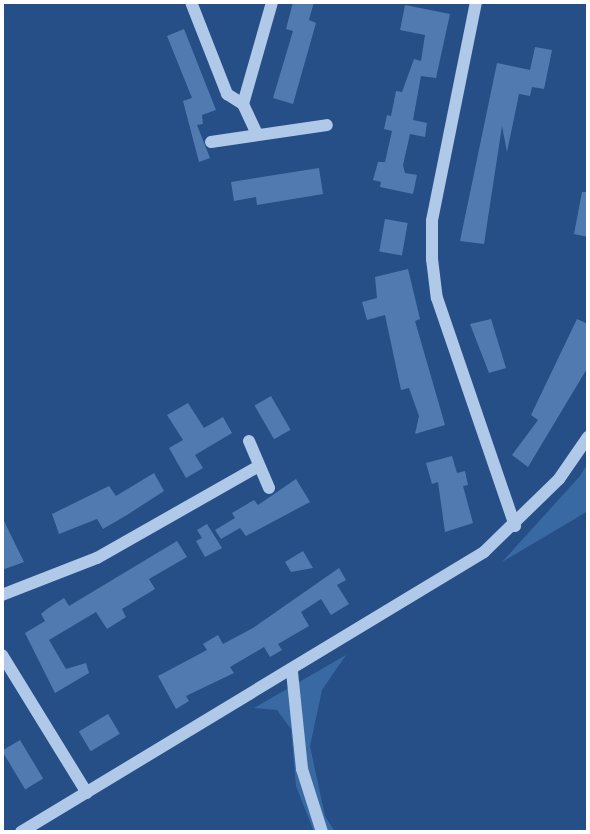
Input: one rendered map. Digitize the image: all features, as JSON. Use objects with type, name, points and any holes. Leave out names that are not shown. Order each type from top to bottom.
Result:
[{"type":"street","points":[[191,2],[227,94],[243,104],[256,132]]},
{"type":"street","points":[[243,104],[272,2]]},
{"type":"street","points":[[476,2],[432,221],[432,259],[437,298],[515,526]]},
{"type":"street","points":[[211,142],[256,132],[327,125]]},
{"type":"street","points":[[21,832],[292,672],[484,552],[515,526],[588,437]]},
{"type":"street","points":[[249,441],[269,488]]},
{"type":"street","points":[[2,595],[97,558],[259,466]]},
{"type":"street","points":[[2,655],[87,793]]},
{"type":"street","points":[[292,672],[302,769],[322,832]]},
{"type":"shaded area","points":[[588,463],[588,511],[502,562],[580,476]]},
{"type":"shaded area","points":[[346,655],[322,690],[310,746],[325,816],[335,832],[314,832],[296,786],[291,729],[277,710],[254,708]]},
{"type":"building","points":[[293,2],[314,2],[309,20],[316,23],[293,104],[273,98],[293,31],[286,29]]},
{"type":"building","points":[[405,5],[450,14],[436,78],[421,76],[413,120],[427,123],[425,137],[410,134],[403,165],[405,173],[417,175],[413,194],[380,187],[381,182],[373,180],[378,162],[385,162],[392,131],[384,129],[387,115],[391,116],[396,91],[402,92],[414,59],[421,61],[425,35],[400,30]]},
{"type":"building","points":[[184,29],[216,110],[202,115],[203,124],[197,125],[210,158],[199,162],[183,101],[192,98],[167,36]]},
{"type":"building","points":[[535,47],[552,50],[544,89],[532,87],[530,96],[519,94],[507,152],[502,126],[484,244],[460,241],[497,63],[530,70]]},
{"type":"building","points":[[319,168],[323,194],[257,205],[256,197],[234,201],[231,182]]},
{"type":"building","points":[[582,192],[588,192],[588,237],[574,234]]},
{"type":"building","points":[[385,219],[408,223],[402,255],[379,251]]},
{"type":"building","points":[[408,269],[420,319],[415,321],[445,425],[415,434],[419,416],[409,388],[401,390],[385,315],[367,320],[362,302],[377,298],[375,277]]},
{"type":"building","points":[[491,319],[506,368],[489,373],[470,324]]},
{"type":"building","points":[[577,319],[588,324],[588,367],[528,467],[512,455],[538,420],[531,415]]},
{"type":"building","points":[[271,396],[290,430],[274,439],[255,406]]},
{"type":"building","points":[[188,403],[204,428],[223,417],[232,433],[195,455],[203,468],[186,478],[169,448],[183,440],[167,415]]},
{"type":"building","points":[[452,456],[457,473],[465,471],[468,485],[463,486],[473,523],[445,532],[438,482],[432,484],[426,463]]},
{"type":"building","points":[[154,473],[164,491],[127,515],[103,529],[97,519],[59,534],[52,514],[109,486],[116,496]]},
{"type":"building","points":[[296,479],[310,502],[246,536],[240,528],[221,539],[215,530],[235,518],[232,513],[254,500],[258,505]]},
{"type":"building","points":[[2,517],[24,562],[2,570]]},
{"type":"building","points":[[207,524],[222,548],[205,557],[196,541],[202,538],[197,530]]},
{"type":"building","points":[[177,541],[187,557],[149,579],[155,589],[122,609],[126,617],[107,629],[96,612],[49,640],[66,669],[86,663],[89,673],[55,693],[25,633],[45,621],[41,614],[64,598],[69,606]]},
{"type":"building","points":[[303,551],[313,568],[291,572],[285,562]]},
{"type":"building","points":[[339,568],[346,580],[337,585],[349,604],[331,615],[321,599],[301,612],[309,626],[278,644],[282,650],[270,657],[264,647],[230,667],[234,673],[186,696],[189,701],[176,709],[158,676],[207,650],[203,644],[218,635],[223,644],[253,628]]},
{"type":"building","points":[[108,714],[120,734],[91,751],[79,732]]},
{"type":"building","points":[[20,740],[43,779],[25,789],[2,751]]}]
